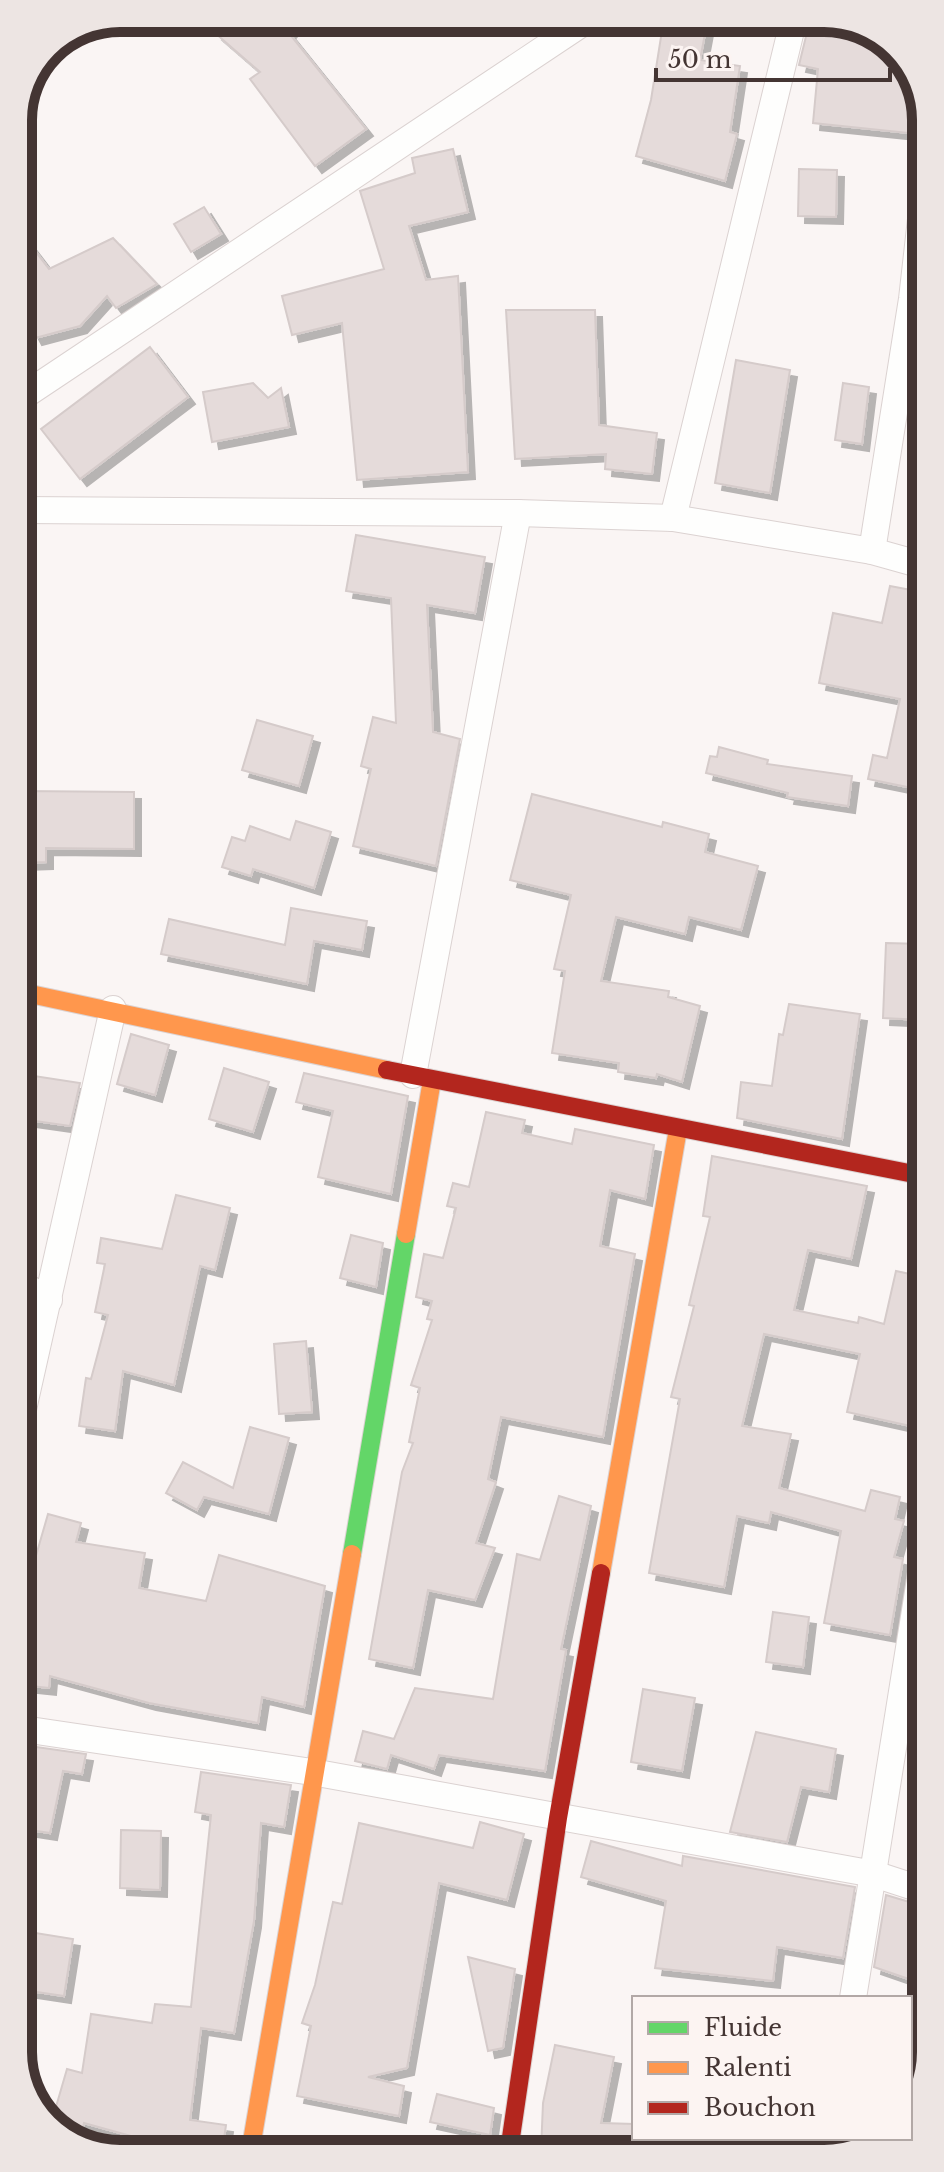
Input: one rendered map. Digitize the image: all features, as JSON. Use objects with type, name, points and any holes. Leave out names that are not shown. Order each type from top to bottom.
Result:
[{"type":"street","points":[[32,390],[569,32]]},
{"type":"street","points":[[673,518],[791,32]]},
{"type":"street","points":[[872,551],[912,299]]},
{"type":"street","points":[[32,510],[518,513],[673,518],[872,551],[912,562]]},
{"type":"street","points":[[252,2140],[423,1077],[518,513]]},
{"type":"street","points":[[32,994],[423,1077],[912,1174]]},
{"type":"street","points":[[32,1372],[113,1009]]},
{"type":"street","points":[[511,2140],[558,1818],[678,1129]]},
{"type":"street","points":[[32,1290],[49,1300]]},
{"type":"street","points":[[853,1996],[912,1631]]},
{"type":"street","points":[[32,1730],[312,1772],[874,1874],[912,1886]]},
{"type":"building","points":[[288,32],[366,129],[315,166],[250,79],[260,72],[215,33]]},
{"type":"building","points":[[662,32],[705,32],[700,60],[740,66],[730,132],[737,134],[725,181],[636,156],[651,100]]},
{"type":"building","points":[[807,32],[841,34],[878,50],[894,66],[907,92],[912,133],[813,123],[818,69],[799,65]]},
{"type":"building","points":[[453,149],[468,212],[409,226],[426,280],[458,276],[468,472],[357,480],[342,323],[292,335],[282,296],[384,269],[360,191],[415,173],[412,158]]},
{"type":"building","points":[[799,169],[837,170],[836,217],[798,216]]},
{"type":"building","points":[[204,207],[221,234],[191,252],[174,224]]},
{"type":"building","points":[[113,238],[157,284],[116,308],[107,296],[80,326],[35,338],[32,332],[32,247],[49,269]]},
{"type":"building","points":[[506,310],[595,310],[599,425],[657,433],[652,474],[605,469],[606,454],[515,459]]},
{"type":"building","points":[[150,347],[188,397],[80,479],[41,429]]},
{"type":"building","points":[[736,360],[790,370],[770,493],[715,483]]},
{"type":"building","points":[[253,383],[268,398],[281,388],[289,427],[212,442],[203,392]]},
{"type":"building","points":[[843,383],[869,387],[862,444],[835,440]]},
{"type":"building","points":[[356,535],[485,557],[475,613],[427,605],[433,732],[460,739],[436,866],[353,846],[371,769],[361,766],[373,717],[396,723],[391,598],[346,591]]},
{"type":"building","points":[[890,586],[912,590],[912,788],[868,779],[873,755],[887,758],[900,699],[819,683],[833,613],[882,623]]},
{"type":"building","points":[[257,720],[313,736],[299,786],[242,770]]},
{"type":"building","points":[[719,747],[768,760],[767,764],[852,776],[848,806],[787,797],[788,793],[706,773],[710,756],[717,757]]},
{"type":"building","points":[[32,791],[134,792],[134,849],[46,848],[46,862],[32,863]]},
{"type":"building","points":[[532,794],[662,827],[663,822],[709,834],[705,852],[758,866],[741,930],[689,917],[685,934],[616,917],[601,981],[669,991],[668,997],[700,1006],[682,1082],[657,1074],[656,1078],[618,1072],[619,1063],[552,1053],[565,971],[554,969],[571,895],[510,880]]},
{"type":"building","points":[[296,821],[331,832],[314,888],[253,869],[251,876],[222,867],[232,837],[245,841],[250,826],[290,840]]},
{"type":"building","points":[[291,908],[367,921],[362,950],[314,941],[307,984],[161,954],[169,919],[285,945]]},
{"type":"building","points":[[886,943],[912,944],[912,1019],[883,1018]]},
{"type":"building","points":[[789,1004],[860,1014],[842,1139],[737,1118],[741,1082],[772,1086],[779,1034],[783,1035]]},
{"type":"building","points":[[131,1034],[169,1045],[155,1095],[117,1084]]},
{"type":"building","points":[[224,1068],[269,1082],[253,1132],[209,1119]]},
{"type":"building","points":[[304,1073],[408,1096],[391,1194],[318,1177],[333,1111],[296,1102]]},
{"type":"building","points":[[32,1076],[80,1083],[70,1126],[32,1121]]},
{"type":"building","points":[[486,1112],[525,1120],[522,1133],[572,1144],[575,1129],[654,1145],[645,1199],[610,1190],[600,1246],[635,1254],[603,1437],[501,1417],[488,1479],[496,1482],[476,1543],[495,1548],[475,1600],[428,1590],[413,1668],[369,1659],[402,1472],[413,1443],[409,1442],[420,1388],[411,1385],[432,1320],[427,1319],[432,1301],[416,1297],[424,1254],[443,1258],[456,1208],[447,1206],[453,1183],[469,1187]]},
{"type":"building","points":[[712,1156],[867,1186],[851,1259],[808,1250],[794,1310],[858,1323],[859,1317],[884,1324],[896,1271],[912,1274],[912,1426],[847,1412],[860,1354],[764,1334],[742,1426],[791,1434],[779,1488],[865,1511],[871,1490],[900,1497],[895,1519],[904,1521],[894,1557],[903,1559],[890,1635],[824,1623],[841,1531],[771,1512],[769,1523],[737,1516],[724,1587],[649,1573],[680,1399],[671,1397],[694,1306],[689,1305],[710,1217],[703,1216]]},
{"type":"building","points":[[176,1195],[230,1208],[215,1270],[200,1266],[174,1385],[123,1371],[115,1431],[79,1426],[86,1378],[91,1379],[108,1315],[95,1312],[105,1264],[97,1263],[101,1238],[162,1249]]},
{"type":"building","points":[[351,1235],[383,1243],[376,1287],[340,1278]]},
{"type":"building","points":[[306,1341],[312,1412],[279,1414],[274,1344]]},
{"type":"building","points":[[250,1427],[289,1438],[269,1514],[204,1497],[197,1510],[166,1493],[183,1462],[233,1488]]},
{"type":"building","points":[[559,1496],[591,1506],[561,1649],[566,1650],[545,1771],[439,1755],[434,1769],[391,1755],[387,1769],[355,1761],[363,1731],[394,1739],[415,1688],[493,1699],[517,1554],[540,1560]]},
{"type":"building","points":[[48,1514],[81,1523],[76,1542],[145,1553],[139,1588],[206,1601],[219,1555],[325,1586],[304,1707],[262,1697],[258,1723],[149,1703],[50,1676],[49,1688],[32,1686],[32,1570]]},
{"type":"building","points":[[773,1612],[809,1617],[803,1667],[766,1662]]},
{"type":"building","points":[[643,1689],[695,1698],[682,1771],[631,1762]]},
{"type":"building","points":[[756,1732],[836,1749],[829,1792],[801,1787],[787,1842],[730,1832]]},
{"type":"building","points":[[32,1746],[86,1754],[82,1774],[63,1771],[50,1833],[32,1830]]},
{"type":"building","points":[[201,1772],[291,1785],[284,1827],[261,1823],[254,1921],[234,2033],[201,2028],[190,2120],[226,2125],[224,2140],[145,2140],[84,2123],[82,2131],[55,2111],[67,2069],[82,2073],[91,2014],[152,2023],[155,2004],[191,2007],[211,1815],[195,1812]]},
{"type":"building","points":[[480,1822],[524,1834],[507,1900],[439,1883],[407,2068],[368,2077],[404,2086],[399,2116],[297,2096],[311,2026],[302,2023],[315,1985],[333,1902],[342,1904],[359,1823],[473,1848]]},
{"type":"building","points":[[121,1830],[161,1831],[160,1890],[120,1888]]},
{"type":"building","points":[[591,1841],[682,1866],[683,1856],[855,1887],[843,1958],[777,1947],[773,1981],[655,1968],[666,1901],[581,1877]]},
{"type":"building","points":[[886,1895],[912,1903],[912,1980],[874,1967]]},
{"type":"building","points":[[32,1932],[73,1939],[64,1996],[32,1991]]},
{"type":"building","points":[[468,1957],[515,1969],[503,2048],[488,2051]]},
{"type":"building","points":[[555,2045],[614,2057],[601,2123],[632,2124],[632,2140],[541,2140],[543,2103]]},
{"type":"building","points":[[437,2094],[494,2108],[490,2135],[430,2122]]},
{"type":"traffic: fast","points":[[352,1554],[406,1234]]},
{"type":"traffic: slow","points":[[32,994],[387,1070]]},
{"type":"traffic: slow","points":[[406,1234],[432,1080]]},
{"type":"traffic: slow","points":[[601,1573],[678,1129]]},
{"type":"traffic: slow","points":[[252,2140],[352,1554]]},
{"type":"traffic: jam","points":[[387,1070],[912,1174]]},
{"type":"traffic: jam","points":[[511,2140],[558,1818],[601,1573]]}]
